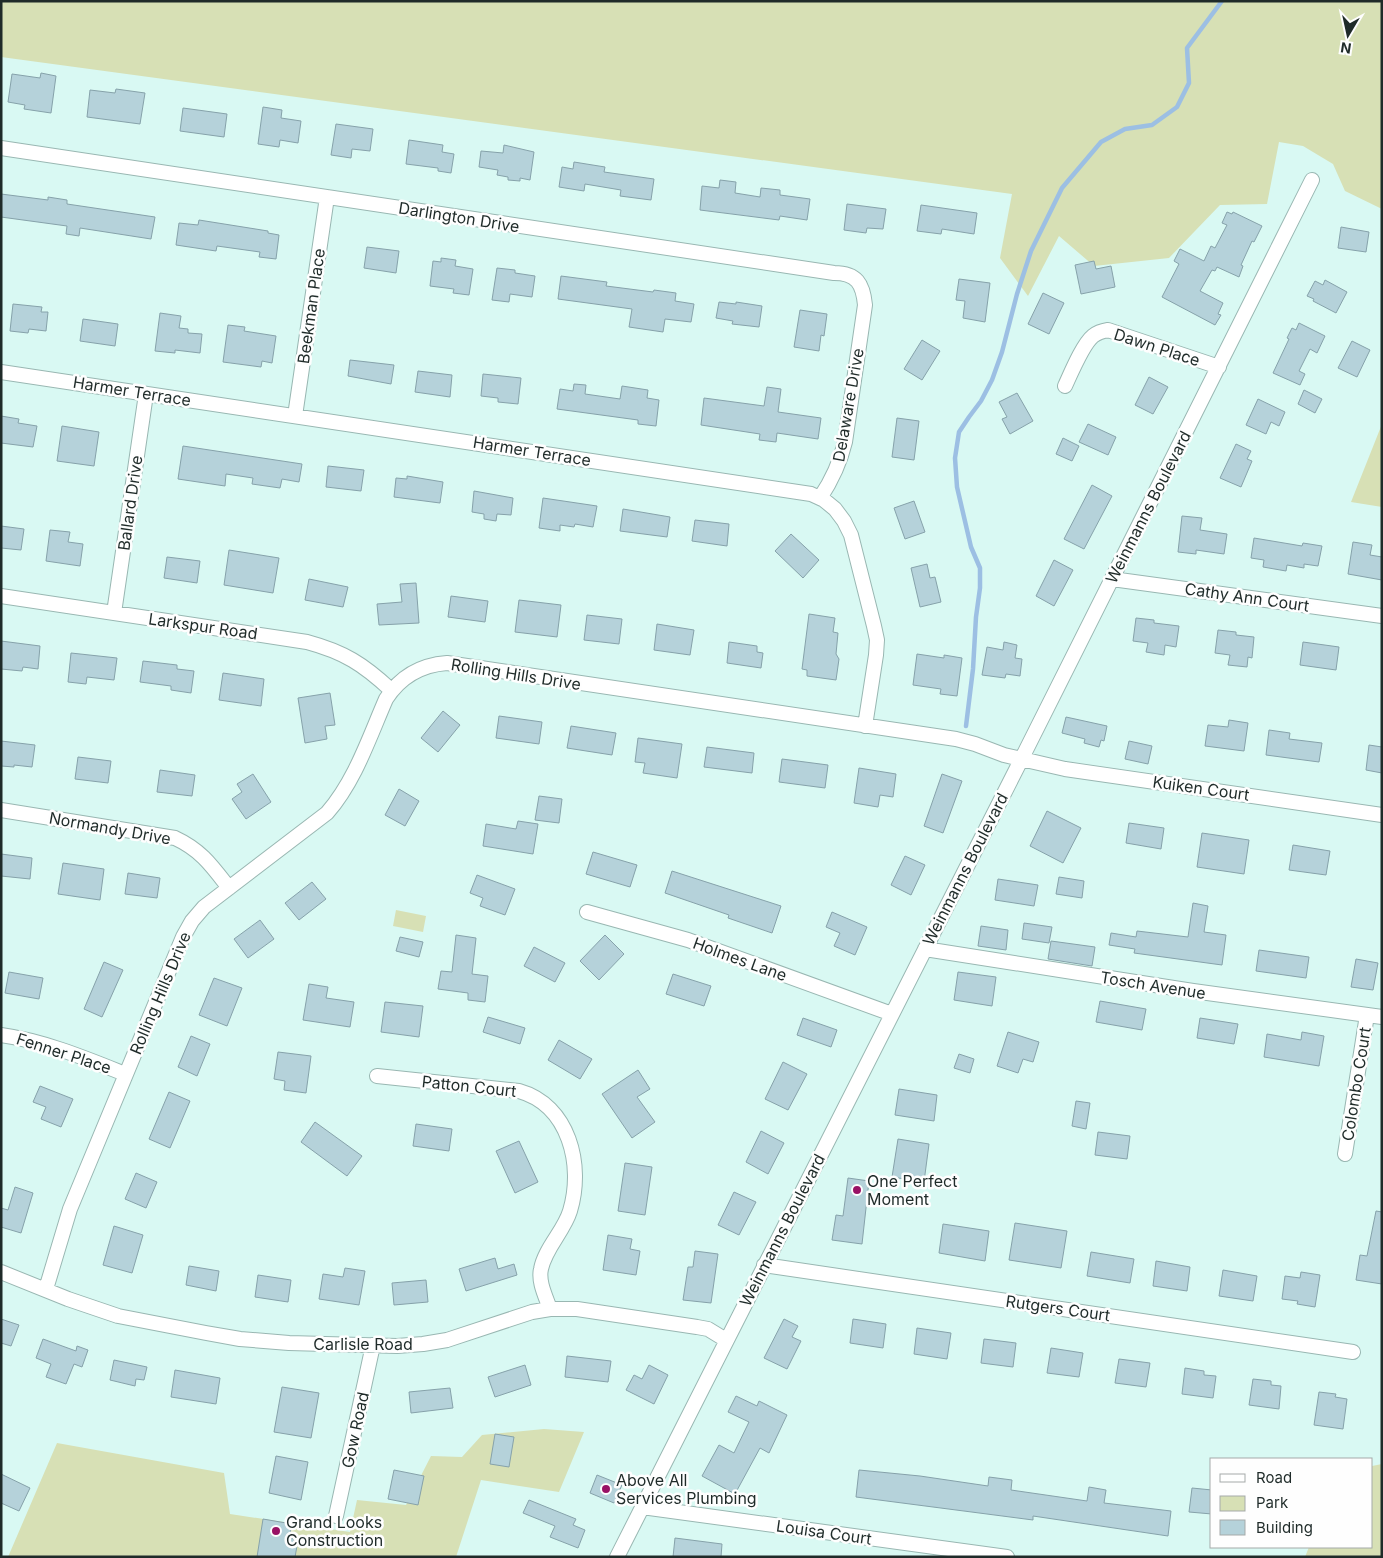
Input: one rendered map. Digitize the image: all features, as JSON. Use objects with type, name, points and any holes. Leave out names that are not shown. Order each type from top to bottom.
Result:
[{"type":"street","name":"Darlington Drive","points":[[1,148],[824,272],[845,273],[853,276],[860,284],[864,293],[865,305],[860,338]]},
{"type":"street","name":"Weinmanns Boulevard","points":[[617,1557],[1021,760],[1312,180]]},
{"type":"street","name":"Beekman Place","points":[[295,416],[327,197]]},
{"type":"street","name":"Dawn Place","points":[[1064,386],[1087,343],[1100,331],[1108,330],[1219,367]]},
{"type":"street","name":"Delaware Drive","points":[[820,498],[834,477],[841,460],[860,338]]},
{"type":"street","name":"Harmer Terrace","points":[[1,372],[795,491],[820,498],[835,509],[844,520],[851,535],[877,640],[866,726]]},
{"type":"street","name":"Ballard Drive","points":[[114,613],[146,394]]},
{"type":"street","name":"Cathy Ann Court","points":[[1112,578],[1382,616]]},
{"type":"street","name":"Larkspur Road","points":[[1,596],[307,642],[330,648],[352,658],[373,673],[391,690]]},
{"type":"street","name":"Rolling Hills Drive","points":[[46,1289],[70,1209],[183,937],[192,921],[204,907],[312,825],[340,799],[350,782],[391,690],[404,678],[417,670],[432,664],[446,663],[956,740],[1021,760]]},
{"type":"street","name":"Kuiken Court","points":[[1021,760],[1065,769],[1382,815]]},
{"type":"street","name":"Normandy Drive","points":[[1,810],[175,838],[191,845],[204,856],[230,888]]},
{"type":"street","name":"Holmes Lane","points":[[587,912],[688,940],[892,1014]]},
{"type":"street","name":"Tosch Avenue","points":[[925,949],[1193,991],[1382,1017]]},
{"type":"street","name":"Colombo Court","points":[[1345,1154],[1367,1015]]},
{"type":"street","name":"Fenner Place","points":[[1,1035],[63,1050],[125,1074]]},
{"type":"street","name":"Patton Court","points":[[377,1076],[519,1091],[542,1101],[560,1121],[568,1136],[573,1154],[575,1174],[570,1212],[544,1260],[541,1270],[541,1280],[550,1309]]},
{"type":"street","name":"Rutgers Court","points":[[764,1265],[1353,1352]]},
{"type":"street","name":"Carlisle Road","points":[[1,1272],[68,1299],[118,1316],[206,1334],[289,1343],[405,1345],[447,1340],[532,1312],[550,1309],[577,1309],[697,1327],[708,1329],[726,1340]]},
{"type":"street","name":"Gow Road","points":[[336,1516],[373,1345]]},
{"type":"street","name":"Louisa Court","points":[[642,1507],[1007,1557]]},
{"type":"green space","points":[[1,1],[1382,1],[1382,209],[1345,191],[1333,164],[1303,146],[1279,142],[1267,204],[1220,205],[1169,258],[1094,266],[1059,236],[1028,296],[1000,258],[1012,194],[1,57]]},
{"type":"green space","points":[[1382,424],[1382,507],[1351,502]]},
{"type":"green space","points":[[396,910],[426,916],[423,932],[393,926]]},
{"type":"green space","points":[[544,1429],[584,1432],[559,1492],[481,1480],[456,1557],[8,1557],[57,1443],[224,1473],[230,1514],[350,1532],[357,1500],[406,1505],[431,1456],[462,1457],[482,1435]]},
{"type":"green space","points":[[1382,1464],[1382,1557],[1305,1557],[1309,1548],[1373,1548],[1373,1466]]},
{"type":"building","points":[[41,73],[56,76],[51,113],[24,109],[25,105],[8,102],[12,74],[40,78]]},
{"type":"building","points":[[116,89],[145,93],[140,124],[87,117],[90,90],[115,93]]},
{"type":"building","points":[[263,107],[282,110],[281,118],[301,121],[298,143],[280,140],[279,147],[258,144]]},
{"type":"building","points":[[183,108],[227,114],[224,137],[180,131]]},
{"type":"building","points":[[336,124],[373,129],[370,151],[352,149],[351,158],[331,155]]},
{"type":"building","points":[[409,140],[443,145],[442,152],[454,154],[451,173],[438,171],[438,168],[406,164]]},
{"type":"building","points":[[504,145],[534,152],[530,180],[520,178],[520,181],[508,180],[508,177],[497,175],[498,170],[479,167],[481,151],[503,153]]},
{"type":"building","points":[[574,162],[605,167],[604,172],[654,179],[651,200],[620,196],[621,190],[585,184],[584,191],[559,187],[562,167],[573,169]]},
{"type":"building","points":[[720,180],[736,182],[735,193],[760,197],[761,188],[780,190],[780,195],[810,199],[807,220],[780,216],[779,220],[700,210],[702,186],[719,188]]},
{"type":"building","points":[[1,194],[48,200],[48,197],[67,200],[67,204],[155,217],[151,239],[80,228],[79,236],[66,234],[67,226],[1,217]]},
{"type":"building","points":[[847,204],[886,209],[883,229],[867,228],[866,233],[844,230]]},
{"type":"building","points":[[921,205],[977,213],[974,234],[942,229],[941,234],[917,231]]},
{"type":"building","points":[[1227,212],[1232,214],[1233,212],[1262,226],[1254,242],[1252,241],[1241,265],[1243,266],[1239,277],[1217,267],[1215,271],[1212,270],[1200,291],[1223,303],[1218,314],[1221,315],[1215,325],[1162,297],[1179,264],[1174,261],[1180,249],[1204,261],[1211,246],[1215,248],[1227,225],[1222,223]]},
{"type":"building","points":[[199,220],[268,231],[268,233],[279,235],[276,259],[259,257],[260,252],[217,246],[216,251],[176,245],[179,223],[198,225]]},
{"type":"building","points":[[1341,227],[1369,232],[1366,252],[1338,248]]},
{"type":"building","points":[[367,247],[399,251],[396,273],[364,268]]},
{"type":"building","points":[[441,258],[456,260],[455,266],[473,269],[469,295],[453,293],[454,289],[430,286],[433,261],[441,262]]},
{"type":"building","points":[[1094,261],[1096,269],[1111,266],[1115,287],[1081,294],[1075,265]]},
{"type":"building","points":[[497,268],[515,270],[515,273],[535,276],[532,297],[510,294],[509,302],[492,300]]},
{"type":"building","points":[[561,276],[607,282],[606,286],[676,293],[675,301],[694,304],[691,322],[665,319],[663,332],[629,327],[632,309],[558,299]]},
{"type":"building","points":[[959,279],[990,283],[985,322],[963,318],[965,301],[956,300]]},
{"type":"building","points":[[1325,280],[1347,292],[1336,313],[1307,296],[1315,281],[1323,285]]},
{"type":"building","points":[[1043,293],[1064,303],[1049,334],[1028,324]]},
{"type":"building","points":[[719,302],[736,304],[736,302],[762,306],[759,327],[732,324],[733,321],[716,318]]},
{"type":"building","points":[[13,304],[42,307],[41,312],[48,312],[46,331],[29,329],[28,333],[10,331]]},
{"type":"building","points":[[800,310],[827,314],[824,336],[821,335],[819,351],[794,347]]},
{"type":"building","points":[[160,313],[181,316],[179,328],[188,329],[188,333],[202,334],[200,353],[175,350],[175,353],[155,351]]},
{"type":"building","points":[[83,319],[118,324],[115,346],[80,341]]},
{"type":"building","points":[[1299,323],[1325,336],[1317,353],[1310,349],[1299,371],[1305,374],[1300,385],[1273,373],[1289,339],[1287,338],[1292,328],[1296,330]]},
{"type":"building","points":[[228,325],[245,327],[244,331],[276,336],[272,363],[262,361],[261,367],[223,362]]},
{"type":"building","points":[[922,340],[940,351],[922,380],[904,369]]},
{"type":"building","points":[[1352,341],[1370,350],[1357,377],[1338,368]]},
{"type":"building","points":[[350,360],[394,365],[391,384],[348,376]]},
{"type":"building","points":[[418,371],[452,375],[450,397],[415,392]]},
{"type":"building","points":[[483,374],[521,378],[518,404],[498,402],[498,398],[481,396]]},
{"type":"building","points":[[1149,377],[1168,387],[1153,414],[1135,405]]},
{"type":"building","points":[[574,384],[586,385],[585,394],[620,399],[622,386],[648,390],[647,398],[659,400],[656,426],[638,424],[638,420],[557,409],[560,389],[573,391]]},
{"type":"building","points":[[767,387],[781,389],[778,412],[821,418],[818,439],[777,433],[776,442],[759,440],[760,434],[701,425],[704,398],[764,406]]},
{"type":"building","points":[[1304,390],[1322,399],[1315,413],[1298,404]]},
{"type":"building","points":[[1017,393],[1033,421],[1010,434],[1002,419],[1007,417],[999,402]]},
{"type":"building","points":[[1258,399],[1285,412],[1279,426],[1271,422],[1266,434],[1246,425]]},
{"type":"building","points":[[1,416],[19,419],[18,423],[37,426],[33,447],[1,443]]},
{"type":"building","points":[[897,418],[919,421],[914,460],[892,457]]},
{"type":"building","points":[[1088,424],[1116,437],[1108,455],[1079,442]]},
{"type":"building","points":[[62,426],[99,432],[94,466],[57,461]]},
{"type":"building","points":[[1063,438],[1079,446],[1072,461],[1056,454]]},
{"type":"building","points":[[1236,444],[1251,451],[1247,459],[1252,461],[1241,487],[1220,478]]},
{"type":"building","points":[[183,446],[302,464],[299,482],[282,479],[280,488],[252,484],[253,478],[226,474],[225,486],[178,479]]},
{"type":"building","points":[[328,466],[364,470],[361,491],[326,487]]},
{"type":"building","points":[[407,476],[443,482],[440,503],[394,497],[396,478],[407,479]]},
{"type":"building","points":[[1092,485],[1112,496],[1084,549],[1064,539]]},
{"type":"building","points":[[474,491],[513,498],[511,515],[497,514],[496,521],[484,519],[484,514],[472,512]]},
{"type":"building","points":[[543,498],[597,506],[593,527],[575,524],[574,527],[560,525],[560,531],[539,528]]},
{"type":"building","points":[[914,501],[925,532],[905,539],[894,508]]},
{"type":"building","points":[[623,509],[670,517],[667,537],[620,531]]},
{"type":"building","points":[[1182,516],[1202,518],[1200,530],[1227,534],[1224,554],[1196,550],[1196,554],[1178,552]]},
{"type":"building","points":[[695,520],[729,524],[727,546],[692,541]]},
{"type":"building","points":[[1,526],[24,529],[21,550],[1,548]]},
{"type":"building","points":[[50,530],[70,532],[68,542],[83,544],[80,566],[46,561]]},
{"type":"building","points":[[791,534],[819,560],[803,578],[775,551]]},
{"type":"building","points":[[1254,538],[1302,546],[1303,543],[1322,546],[1318,566],[1304,564],[1304,568],[1287,565],[1286,571],[1263,567],[1264,560],[1251,558]]},
{"type":"building","points":[[1353,542],[1372,545],[1370,555],[1382,557],[1382,580],[1348,574]]},
{"type":"building","points":[[229,550],[279,558],[273,593],[224,585]]},
{"type":"building","points":[[167,557],[200,561],[197,583],[164,578]]},
{"type":"building","points":[[1054,560],[1073,570],[1054,606],[1036,596]]},
{"type":"building","points":[[927,564],[930,578],[935,577],[941,602],[920,607],[911,568]]},
{"type":"building","points":[[309,579],[348,587],[343,607],[305,600]]},
{"type":"building","points":[[416,583],[419,623],[379,625],[377,604],[402,602],[400,584]]},
{"type":"building","points":[[451,596],[488,601],[485,622],[448,617]]},
{"type":"building","points":[[519,600],[561,605],[557,637],[515,632]]},
{"type":"building","points":[[809,614],[835,618],[833,632],[838,633],[836,654],[839,659],[836,680],[807,676],[807,670],[802,669]]},
{"type":"building","points":[[587,615],[622,619],[619,644],[584,640]]},
{"type":"building","points":[[1136,618],[1154,620],[1154,623],[1179,626],[1176,647],[1165,645],[1164,655],[1146,652],[1148,643],[1133,641]]},
{"type":"building","points":[[657,624],[694,630],[690,655],[654,650]]},
{"type":"building","points":[[1218,630],[1254,637],[1252,658],[1248,657],[1247,667],[1228,665],[1230,655],[1215,653]]},
{"type":"building","points":[[1,641],[40,646],[38,669],[23,667],[22,671],[1,669]]},
{"type":"building","points":[[729,642],[757,646],[757,652],[763,653],[761,668],[727,663]]},
{"type":"building","points":[[1004,642],[1017,645],[1015,658],[1022,659],[1020,676],[1006,674],[1005,678],[982,675],[987,647],[1003,650]]},
{"type":"building","points":[[1303,642],[1339,647],[1336,670],[1300,665]]},
{"type":"building","points":[[71,653],[117,658],[114,680],[87,677],[86,684],[68,682]]},
{"type":"building","points":[[917,654],[944,658],[944,655],[962,658],[957,696],[940,694],[941,689],[913,685]]},
{"type":"building","points":[[143,661],[177,665],[177,669],[194,671],[191,693],[171,690],[171,686],[140,682]]},
{"type":"building","points":[[223,673],[264,679],[261,706],[219,700]]},
{"type":"building","points":[[330,693],[335,725],[325,726],[327,739],[305,743],[298,698]]},
{"type":"building","points":[[443,711],[460,725],[438,752],[421,738]]},
{"type":"building","points":[[499,716],[542,722],[539,744],[496,738]]},
{"type":"building","points":[[1066,717],[1107,726],[1104,741],[1101,740],[1099,747],[1084,743],[1085,739],[1062,733]]},
{"type":"building","points":[[1229,720],[1248,723],[1244,751],[1205,746],[1208,725],[1228,727]]},
{"type":"building","points":[[571,726],[616,733],[612,755],[567,748]]},
{"type":"building","points":[[1269,730],[1290,733],[1289,739],[1322,743],[1319,762],[1266,755]]},
{"type":"building","points":[[638,738],[682,744],[677,778],[643,773],[645,763],[635,762]]},
{"type":"building","points":[[1,741],[35,745],[32,767],[1,766]]},
{"type":"building","points":[[1129,741],[1152,746],[1148,764],[1125,759]]},
{"type":"building","points":[[1369,745],[1382,747],[1382,773],[1366,770]]},
{"type":"building","points":[[707,747],[754,753],[752,773],[704,767]]},
{"type":"building","points":[[78,757],[111,761],[108,783],[75,779]]},
{"type":"building","points":[[782,759],[828,765],[825,788],[779,782]]},
{"type":"building","points":[[859,768],[896,774],[893,797],[880,795],[878,807],[854,803]]},
{"type":"building","points":[[160,770],[195,775],[192,796],[157,792]]},
{"type":"building","points":[[253,774],[271,802],[246,819],[232,799],[242,792],[237,784]]},
{"type":"building","points":[[942,774],[962,781],[943,833],[924,826]]},
{"type":"building","points":[[399,789],[419,801],[405,826],[385,815]]},
{"type":"building","points":[[539,796],[562,799],[559,823],[535,820]]},
{"type":"building","points":[[1047,811],[1081,828],[1063,863],[1030,846]]},
{"type":"building","points":[[518,821],[538,824],[533,854],[483,846],[486,824],[516,829]]},
{"type":"building","points":[[1129,823],[1164,828],[1161,849],[1126,843]]},
{"type":"building","points":[[1202,833],[1249,840],[1244,874],[1197,867]]},
{"type":"building","points":[[1293,845],[1330,851],[1326,875],[1289,870]]},
{"type":"building","points":[[593,852],[637,865],[630,887],[586,874]]},
{"type":"building","points":[[1,854],[32,858],[30,879],[1,876]]},
{"type":"building","points":[[905,856],[925,865],[911,895],[891,885]]},
{"type":"building","points":[[63,863],[104,869],[100,900],[58,894]]},
{"type":"building","points":[[672,871],[781,906],[772,933],[728,918],[729,915],[665,893]]},
{"type":"building","points":[[128,873],[160,878],[157,898],[125,894]]},
{"type":"building","points":[[477,875],[515,889],[505,915],[480,906],[483,898],[470,893]]},
{"type":"building","points":[[1059,877],[1084,881],[1082,898],[1056,894]]},
{"type":"building","points":[[998,879],[1038,885],[1034,906],[995,900]]},
{"type":"building","points":[[312,882],[326,899],[299,920],[285,903]]},
{"type":"building","points":[[1193,903],[1208,906],[1204,932],[1226,935],[1222,965],[1134,953],[1135,949],[1109,945],[1111,933],[1136,937],[1137,931],[1188,937]]},
{"type":"building","points":[[832,912],[867,927],[855,955],[834,946],[840,933],[826,927]]},
{"type":"building","points":[[260,920],[274,939],[248,958],[234,939]]},
{"type":"building","points":[[1024,923],[1052,927],[1049,943],[1022,939]]},
{"type":"building","points":[[981,926],[1008,930],[1006,950],[978,946]]},
{"type":"building","points":[[456,935],[476,938],[472,974],[488,976],[485,1002],[468,1000],[468,993],[438,989],[441,971],[452,972]]},
{"type":"building","points":[[605,935],[624,954],[599,980],[580,961]]},
{"type":"building","points":[[400,937],[423,942],[419,957],[396,951]]},
{"type":"building","points":[[1051,941],[1095,947],[1092,966],[1048,959]]},
{"type":"building","points":[[534,947],[565,963],[555,982],[524,966]]},
{"type":"building","points":[[1259,950],[1309,957],[1306,978],[1256,971]]},
{"type":"building","points":[[1356,959],[1378,963],[1373,990],[1351,987]]},
{"type":"building","points":[[104,962],[123,970],[102,1017],[84,1009]]},
{"type":"building","points":[[9,972],[43,978],[39,999],[5,993]]},
{"type":"building","points":[[958,972],[996,977],[992,1006],[954,1000]]},
{"type":"building","points":[[673,974],[711,986],[704,1006],[666,994]]},
{"type":"building","points":[[214,978],[242,988],[227,1026],[199,1015]]},
{"type":"building","points":[[309,984],[328,987],[326,998],[354,1002],[350,1027],[303,1020]]},
{"type":"building","points":[[1100,1001],[1146,1009],[1142,1030],[1096,1022]]},
{"type":"building","points":[[385,1002],[423,1006],[419,1037],[381,1032]]},
{"type":"building","points":[[488,1017],[525,1028],[520,1044],[483,1032]]},
{"type":"building","points":[[803,1018],[837,1030],[831,1047],[797,1035]]},
{"type":"building","points":[[1200,1018],[1238,1024],[1234,1044],[1197,1038]]},
{"type":"building","points":[[1008,1032],[1039,1042],[1033,1062],[1023,1059],[1018,1073],[997,1066]]},
{"type":"building","points":[[1302,1032],[1324,1036],[1319,1066],[1264,1057],[1267,1034],[1301,1040]]},
{"type":"building","points":[[191,1036],[210,1044],[197,1076],[178,1067]]},
{"type":"building","points":[[559,1040],[592,1059],[580,1079],[548,1060]]},
{"type":"building","points":[[278,1052],[311,1056],[306,1093],[284,1090],[285,1081],[274,1079]]},
{"type":"building","points":[[959,1054],[974,1059],[970,1073],[954,1068]]},
{"type":"building","points":[[783,1062],[807,1074],[788,1110],[765,1099]]},
{"type":"building","points":[[638,1070],[650,1089],[637,1097],[655,1122],[632,1138],[602,1094]]},
{"type":"building","points":[[40,1086],[73,1099],[61,1127],[41,1119],[46,1107],[33,1102]]},
{"type":"building","points":[[899,1089],[937,1095],[934,1121],[895,1115]]},
{"type":"building","points":[[169,1092],[190,1101],[170,1148],[149,1139]]},
{"type":"building","points":[[1076,1101],[1090,1103],[1086,1129],[1072,1126]]},
{"type":"building","points":[[315,1122],[362,1156],[347,1176],[301,1142]]},
{"type":"building","points":[[416,1124],[452,1129],[449,1151],[413,1146]]},
{"type":"building","points":[[761,1131],[784,1143],[768,1174],[746,1162]]},
{"type":"building","points":[[1098,1132],[1130,1136],[1127,1159],[1095,1155]]},
{"type":"building","points":[[898,1139],[929,1144],[924,1182],[892,1177]]},
{"type":"building","points":[[519,1141],[538,1182],[515,1193],[496,1151]]},
{"type":"building","points":[[625,1163],[652,1167],[645,1215],[618,1211]]},
{"type":"building","points":[[136,1173],[157,1182],[146,1208],[125,1199]]},
{"type":"building","points":[[848,1178],[869,1181],[862,1244],[832,1240],[836,1215],[843,1216]]},
{"type":"building","points":[[15,1187],[33,1193],[21,1233],[1,1227],[1,1208],[8,1210]]},
{"type":"building","points":[[734,1192],[756,1202],[739,1235],[718,1225]]},
{"type":"building","points":[[1376,1211],[1382,1212],[1382,1284],[1356,1280],[1360,1255],[1367,1256]]},
{"type":"building","points":[[1015,1223],[1067,1231],[1061,1268],[1009,1260]]},
{"type":"building","points":[[943,1224],[989,1231],[985,1261],[939,1253]]},
{"type":"building","points":[[114,1226],[143,1235],[132,1273],[103,1265]]},
{"type":"building","points":[[608,1235],[632,1239],[630,1249],[640,1251],[636,1275],[603,1270]]},
{"type":"building","points":[[695,1251],[718,1254],[711,1303],[683,1300],[688,1267],[693,1267]]},
{"type":"building","points":[[1091,1252],[1134,1259],[1130,1283],[1087,1276]]},
{"type":"building","points":[[495,1258],[498,1269],[514,1264],[517,1275],[466,1291],[459,1269]]},
{"type":"building","points":[[1156,1261],[1190,1267],[1187,1291],[1153,1286]]},
{"type":"building","points":[[189,1266],[219,1271],[216,1291],[186,1285]]},
{"type":"building","points":[[345,1268],[365,1271],[359,1305],[319,1299],[323,1274],[343,1277]]},
{"type":"building","points":[[1223,1270],[1257,1276],[1253,1301],[1219,1296]]},
{"type":"building","points":[[1301,1272],[1320,1275],[1315,1307],[1297,1304],[1298,1301],[1282,1299],[1285,1276],[1300,1278]]},
{"type":"building","points":[[258,1275],[291,1280],[288,1302],[255,1297]]},
{"type":"building","points":[[426,1280],[428,1302],[394,1305],[392,1283]]},
{"type":"building","points":[[1,1319],[19,1325],[11,1346],[1,1343]]},
{"type":"building","points":[[784,1319],[798,1326],[792,1337],[801,1341],[787,1369],[764,1358]]},
{"type":"building","points":[[853,1319],[886,1324],[883,1348],[850,1343]]},
{"type":"building","points":[[917,1328],[951,1333],[947,1359],[914,1354]]},
{"type":"building","points":[[43,1339],[76,1351],[77,1346],[88,1350],[82,1367],[74,1364],[66,1384],[46,1377],[51,1364],[36,1358]]},
{"type":"building","points":[[984,1339],[1016,1343],[1013,1367],[981,1363]]},
{"type":"building","points":[[1051,1348],[1083,1353],[1079,1377],[1047,1373]]},
{"type":"building","points":[[567,1356],[611,1361],[608,1382],[565,1377]]},
{"type":"building","points":[[1119,1359],[1150,1363],[1146,1387],[1115,1383]]},
{"type":"building","points":[[114,1360],[147,1367],[144,1380],[136,1379],[135,1386],[110,1380]]},
{"type":"building","points":[[525,1365],[531,1385],[495,1397],[488,1377]]},
{"type":"building","points":[[649,1365],[668,1375],[654,1404],[626,1390],[634,1375],[642,1379]]},
{"type":"building","points":[[1185,1368],[1204,1371],[1204,1375],[1216,1376],[1213,1398],[1182,1394]]},
{"type":"building","points":[[175,1370],[220,1378],[216,1404],[171,1397]]},
{"type":"building","points":[[1253,1379],[1271,1381],[1271,1385],[1281,1386],[1279,1409],[1249,1405]]},
{"type":"building","points":[[282,1387],[319,1393],[311,1438],[274,1432]]},
{"type":"building","points":[[450,1388],[453,1408],[411,1413],[409,1392]]},
{"type":"building","points":[[1319,1392],[1336,1394],[1335,1397],[1347,1399],[1343,1429],[1314,1425]]},
{"type":"building","points":[[736,1396],[757,1406],[759,1401],[787,1415],[769,1453],[760,1448],[735,1494],[702,1476],[719,1445],[734,1453],[749,1422],[728,1412]]},
{"type":"building","points":[[495,1434],[514,1437],[509,1467],[490,1464]]},
{"type":"building","points":[[276,1456],[308,1462],[301,1500],[269,1493]]},
{"type":"building","points":[[394,1470],[424,1476],[418,1505],[388,1499]]},
{"type":"building","points":[[859,1470],[920,1476],[988,1486],[989,1477],[1012,1480],[1011,1490],[1087,1501],[1089,1487],[1106,1490],[1104,1503],[1171,1511],[1168,1536],[1033,1516],[1033,1520],[856,1497]]},
{"type":"building","points":[[1,1474],[30,1488],[19,1511],[1,1503]]},
{"type":"building","name":"Above All Services Plumbing","points":[[597,1475],[622,1485],[614,1503],[590,1493]]},
{"type":"building","points":[[1192,1488],[1210,1490],[1210,1514],[1189,1512]]},
{"type":"building","points":[[529,1500],[576,1519],[573,1525],[585,1530],[578,1548],[550,1537],[555,1526],[523,1513]]},
{"type":"building","name":"Grand Looks Construction","points":[[263,1519],[292,1524],[289,1538],[294,1539],[293,1545],[297,1546],[295,1557],[257,1557]]},
{"type":"building","points":[[675,1538],[722,1544],[721,1557],[673,1557]]},
{"type":"waterway","points":[[966,726],[973,669],[980,568],[971,547],[957,487],[955,458],[959,432],[981,401],[992,380],[1031,251],[1062,188],[1101,142],[1125,129],[1152,125],[1177,107],[1189,83],[1187,48],[1222,1]]},
{"type":"place","name":"One Perfect Moment","points":[[857,1190]]},
{"type":"place","name":"Above All Services Plumbing","points":[[606,1489]]},
{"type":"place","name":"Grand Looks Construction","points":[[276,1531]]}]
